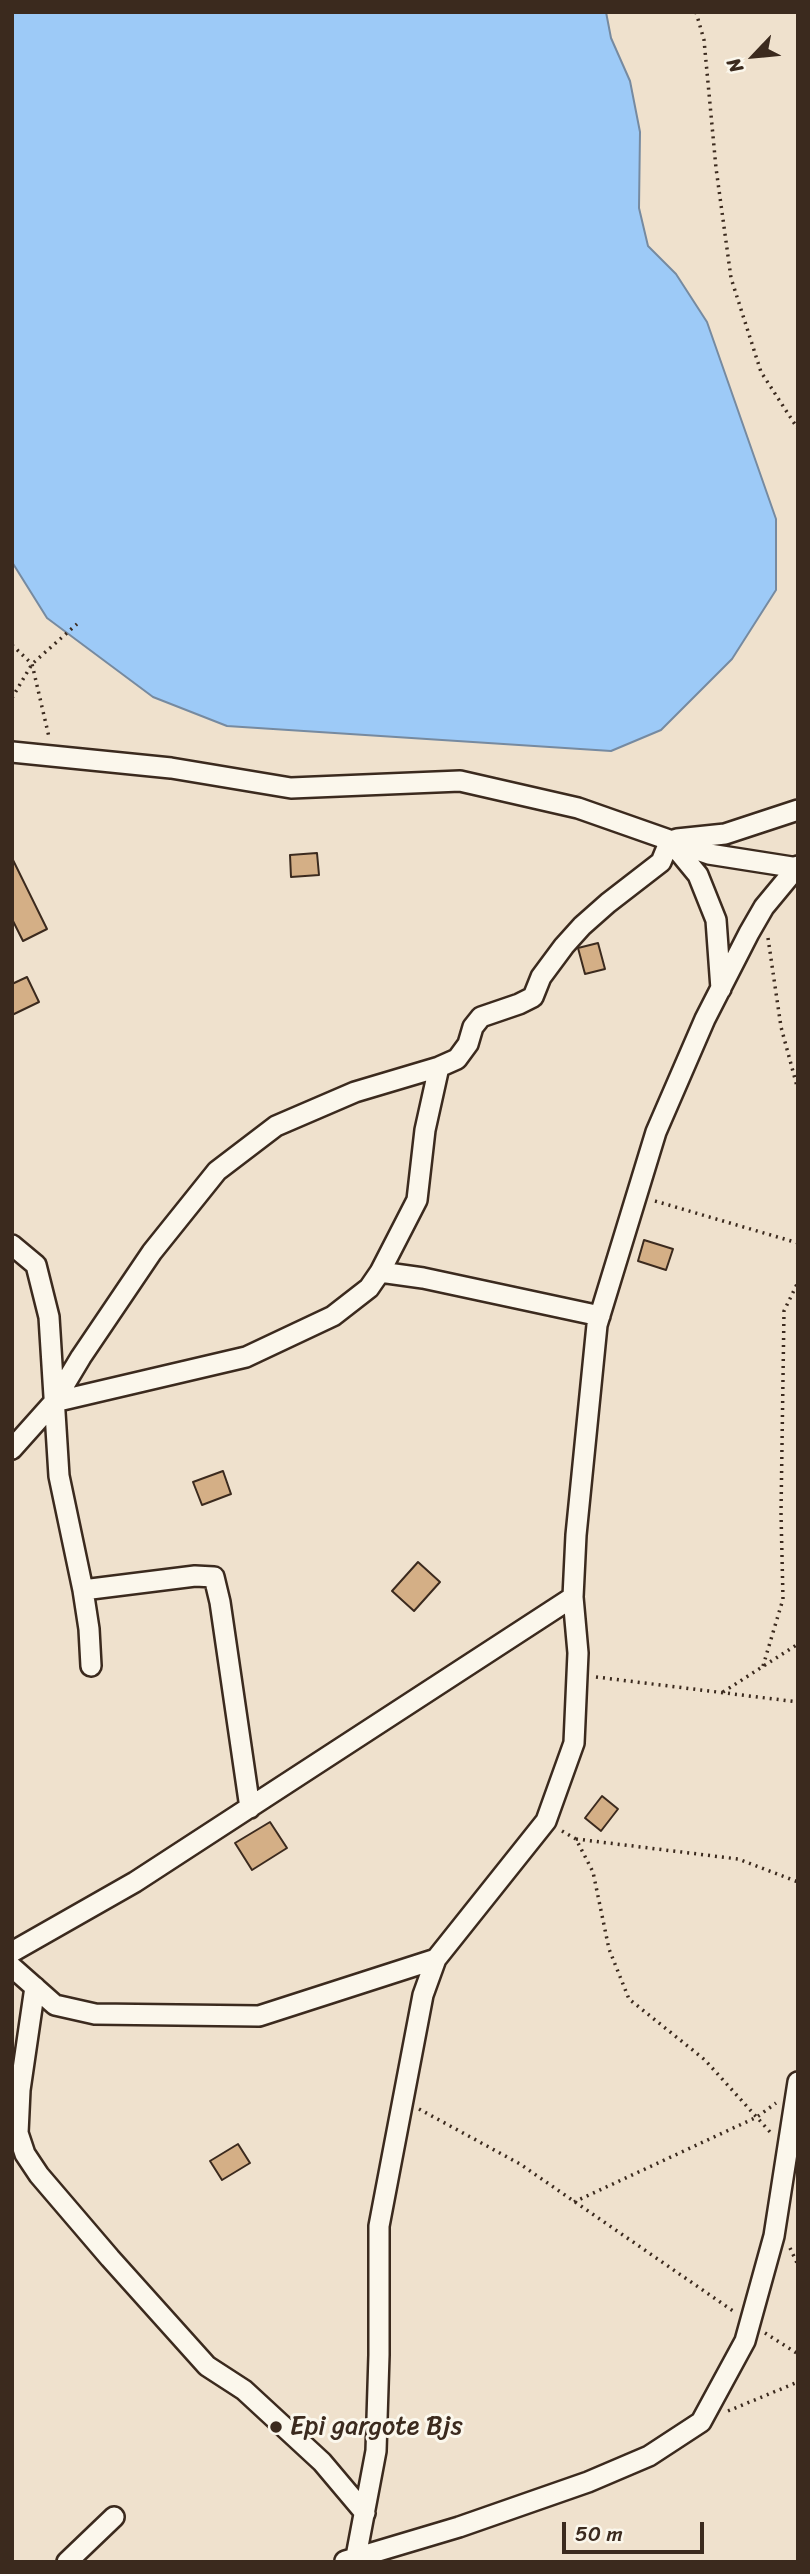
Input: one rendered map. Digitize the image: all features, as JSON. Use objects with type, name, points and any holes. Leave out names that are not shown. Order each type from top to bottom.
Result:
[{"type":"street","points":[[14,753],[171,768],[291,788],[460,781],[578,808],[709,854],[797,867]]},
{"type":"street","points":[[670,840],[725,834],[798,810]]},
{"type":"street","points":[[670,840],[698,875],[716,920],[721,989]]},
{"type":"street","points":[[12,1449],[54,1402],[152,1252],[217,1171],[275,1126],[355,1092],[457,1059],[468,1044],[472,1027],[481,1017],[533,997],[541,977],[564,946],[608,903],[660,862],[670,840]]},
{"type":"street","points":[[352,2561],[365,2513],[376,2451],[379,2226],[422,1995],[436,1959],[546,1821],[574,1743],[577,1675],[573,1597],[576,1535],[600,1317],[656,1132],[721,989],[764,907],[797,867]]},
{"type":"street","points":[[54,1402],[246,1357],[333,1316],[369,1288],[417,1200],[425,1130],[439,1067]]},
{"type":"street","points":[[12,1245],[36,1265],[49,1318],[59,1476],[83,1590],[92,1666]]},
{"type":"street","points":[[380,1272],[422,1278],[600,1317]]},
{"type":"street","points":[[83,1590],[195,1576],[214,1577],[250,1808]]},
{"type":"street","points":[[12,1952],[135,1882],[573,1597]]},
{"type":"street","points":[[12,1967],[55,2005],[95,2014],[259,2016],[436,1959]]},
{"type":"street","points":[[35,1987],[20,2090],[18,2153],[208,2366],[244,2390],[322,2462],[365,2513]]},
{"type":"street","points":[[352,2561],[458,2528],[588,2482],[649,2456],[701,2422],[745,2340],[750,2323],[774,2236],[797,2085]]},
{"type":"street","points":[[67,2562],[114,2516]]},
{"type":"path","points":[[696,12],[704,40],[716,168],[731,278],[761,372],[798,429]]},
{"type":"path","points":[[12,698],[32,664],[77,624]]},
{"type":"path","points":[[12,645],[32,664],[53,756]]},
{"type":"path","points":[[764,907],[781,1027],[798,1090]]},
{"type":"path","points":[[636,1195],[798,1243]]},
{"type":"path","points":[[763,1667],[783,1599],[781,1513],[784,1311],[798,1282]]},
{"type":"path","points":[[721,1693],[798,1644]]},
{"type":"path","points":[[577,1675],[798,1702]]},
{"type":"path","points":[[546,1821],[576,1839],[738,1859],[798,1882]]},
{"type":"path","points":[[576,1839],[593,1872],[609,1949],[629,1999],[705,2060],[786,2150]]},
{"type":"path","points":[[575,2202],[757,2117],[797,2085]]},
{"type":"path","points":[[402,2099],[520,2164],[798,2354]]},
{"type":"path","points":[[701,2422],[798,2382]]},
{"type":"water","points":[[12,12],[606,12],[611,38],[630,81],[640,132],[639,208],[648,246],[676,274],[707,322],[776,519],[776,590],[732,659],[661,730],[611,751],[227,726],[153,697],[47,618],[12,562]]},
{"type":"building","points":[[317,853],[319,875],[291,877],[290,855]]},
{"type":"building","points":[[12,858],[47,929],[23,941],[12,919]]},
{"type":"building","points":[[598,943],[605,969],[585,974],[578,948]]},
{"type":"building","points":[[27,977],[39,1002],[12,1015],[12,984]]},
{"type":"building","points":[[644,1240],[673,1249],[666,1270],[638,1261]]},
{"type":"building","points":[[223,1471],[231,1494],[202,1505],[193,1482]]},
{"type":"building","points":[[418,1562],[440,1582],[414,1611],[392,1591]]},
{"type":"building","points":[[602,1796],[618,1809],[601,1831],[585,1818]]},
{"type":"building","points":[[270,1822],[287,1848],[252,1870],[235,1843]]},
{"type":"building","points":[[238,2144],[250,2163],[222,2180],[210,2161]]},
{"type":"place","name":"Epi gargote Bjs","points":[[276,2427]]}]
